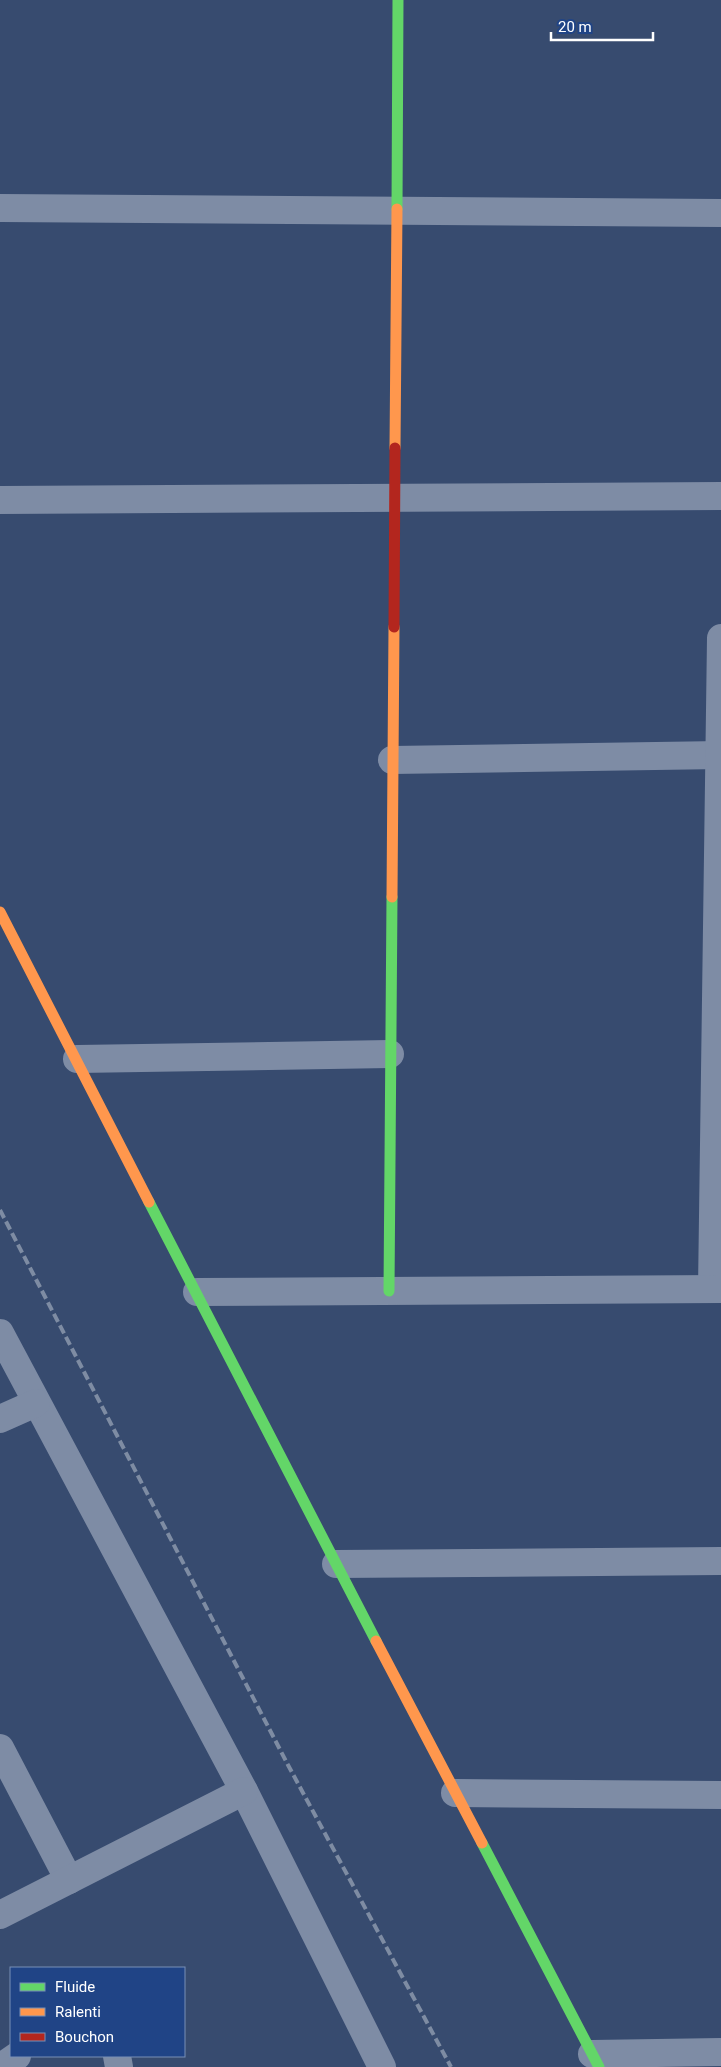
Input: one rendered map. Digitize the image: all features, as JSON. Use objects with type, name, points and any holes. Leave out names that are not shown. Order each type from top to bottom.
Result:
[{"type":"street","points":[[389,1291],[398,0]]},
{"type":"street","points":[[0,208],[721,213]]},
{"type":"street","points":[[0,500],[721,496]]},
{"type":"street","points":[[197,1292],[717,1289],[721,638]]},
{"type":"street","points":[[392,760],[720,755]]},
{"type":"street","points":[[0,912],[78,1059],[336,1564],[595,2061],[721,2052]]},
{"type":"street","points":[[78,1059],[390,1054]]},
{"type":"street","points":[[0,1333],[244,1791],[382,2067]]},
{"type":"street","points":[[0,1419],[36,1402]]},
{"type":"street","points":[[336,1564],[721,1561]]},
{"type":"street","points":[[0,1748],[69,1880]]},
{"type":"street","points":[[0,1915],[244,1791]]},
{"type":"street","points":[[455,1793],[721,1795]]},
{"type":"street","points":[[1,2067],[16,2057]]},
{"type":"railway","points":[[0,1210],[288,1765],[451,2067]]},
{"type":"traffic: fast","points":[[397,209],[398,0]]},
{"type":"traffic: fast","points":[[389,1291],[392,897]]},
{"type":"traffic: fast","points":[[149,1202],[376,1641]]},
{"type":"traffic: fast","points":[[482,1843],[599,2067]]},
{"type":"traffic: slow","points":[[395,448],[397,209]]},
{"type":"traffic: slow","points":[[392,897],[394,627]]},
{"type":"traffic: slow","points":[[0,912],[149,1202]]},
{"type":"traffic: slow","points":[[376,1641],[482,1843]]},
{"type":"traffic: jam","points":[[394,627],[395,448]]}]
